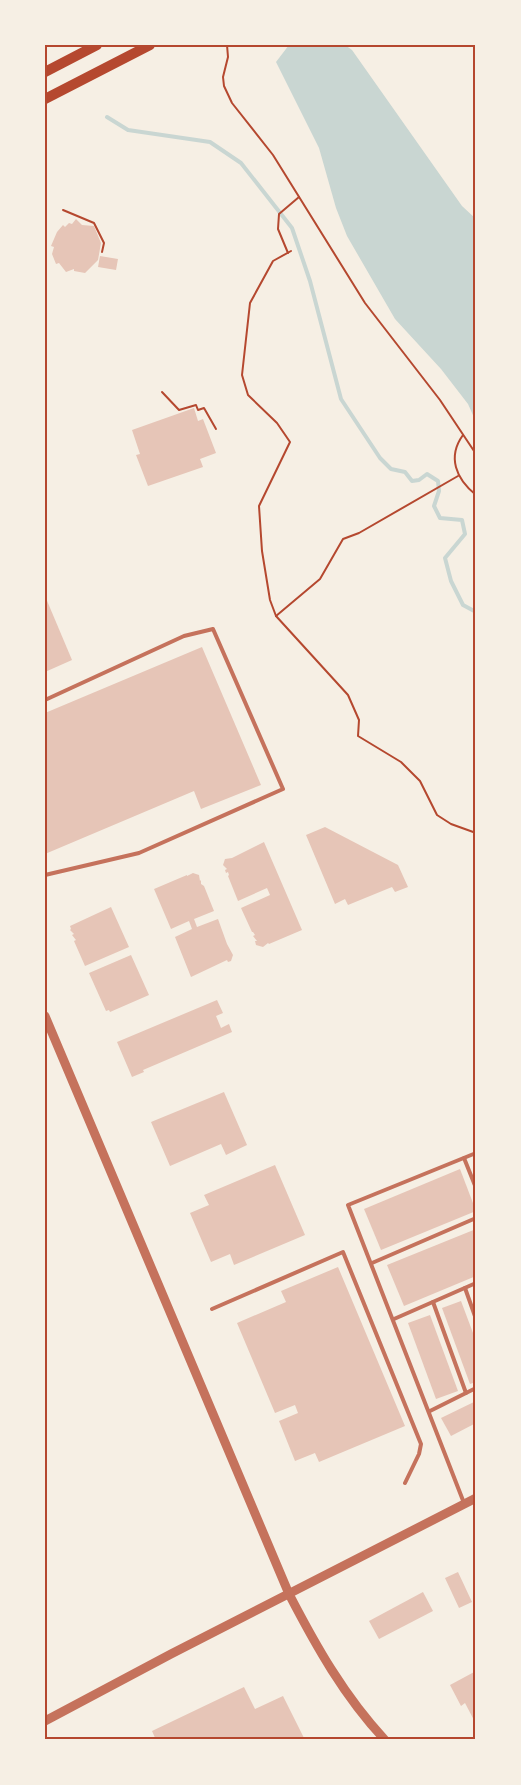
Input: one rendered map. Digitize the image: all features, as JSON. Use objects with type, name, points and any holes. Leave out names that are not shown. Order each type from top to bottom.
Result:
[{"type":"main road","points":[[45,72],[97,45]]},
{"type":"main road","points":[[45,99],[150,45]]},
{"type":"street","points":[[45,1016],[289,1594],[343,1690],[385,1740]]},
{"type":"street","points":[[45,1721],[171,1653],[476,1498]]},
{"type":"lane","points":[[45,700],[184,636],[213,630],[283,789],[139,853],[45,875]]},
{"type":"lane","points":[[465,1504],[348,1205],[476,1153]]},
{"type":"lane","points":[[464,1158],[476,1188]]},
{"type":"lane","points":[[372,1263],[476,1218]]},
{"type":"lane","points":[[212,1309],[343,1252],[421,1444],[419,1454],[405,1483]]},
{"type":"lane","points":[[394,1319],[476,1283]]},
{"type":"lane","points":[[465,1287],[476,1319]]},
{"type":"lane","points":[[433,1302],[466,1393]]},
{"type":"lane","points":[[430,1412],[476,1388]]},
{"type":"path","points":[[226,45],[228,57],[223,77],[227,95],[267,147],[365,303],[440,400],[476,454]]},
{"type":"path","points":[[299,197],[279,213],[278,229],[290,252],[273,261],[250,303],[242,375],[248,395],[277,423],[290,442],[260,506],[262,551],[270,600],[276,616],[348,694],[359,720],[358,736],[401,762],[420,781],[437,815],[451,824],[476,833]]},
{"type":"path","points":[[63,210],[94,223],[104,243],[102,252]]},
{"type":"path","points":[[162,392],[179,410],[196,405],[198,410],[204,408],[216,429]]},
{"type":"path","points":[[463,435],[456,450],[458,476],[476,495]]},
{"type":"path","points":[[276,616],[320,579],[343,539],[458,476]]},
{"type":"shaded area","points":[[289,45],[345,45],[352,50],[462,206],[476,219],[476,422],[468,404],[441,369],[395,319],[347,236],[336,208],[319,148],[276,62]]},
{"type":"building","points":[[76,219],[82,225],[94,226],[101,243],[98,260],[85,273],[74,271],[74,269],[66,272],[59,263],[56,264],[52,254],[54,247],[51,246],[57,232],[63,225],[65,227],[69,223],[72,224]]},
{"type":"building","points":[[100,256],[118,259],[116,270],[98,267]]},
{"type":"building","points":[[194,408],[198,421],[203,419],[216,453],[200,459],[203,467],[148,486],[136,455],[140,454],[132,430]]},
{"type":"building","points":[[45,596],[72,660],[45,672]]},
{"type":"building","points":[[202,647],[261,785],[201,809],[194,791],[45,854],[45,713]]},
{"type":"building","points":[[325,827],[398,865],[408,887],[395,892],[392,887],[348,905],[345,899],[335,904],[306,835]]},
{"type":"building","points":[[264,842],[302,930],[263,947],[256,945],[255,941],[257,941],[253,936],[255,935],[241,908],[270,895],[267,888],[238,901],[228,872],[226,873],[227,869],[223,865],[225,859],[232,858]]},
{"type":"building","points":[[193,873],[199,875],[214,911],[194,919],[197,927],[218,919],[233,955],[231,961],[227,960],[191,977],[175,937],[192,929],[189,921],[171,929],[154,889]]},
{"type":"building","points":[[111,907],[129,947],[85,966],[70,926]]},
{"type":"building","points":[[131,955],[149,995],[110,1012],[106,1011],[89,973]]},
{"type":"building","points":[[217,1000],[223,1013],[216,1016],[221,1028],[229,1024],[232,1032],[143,1070],[144,1072],[132,1077],[117,1042]]},
{"type":"building","points":[[224,1092],[247,1145],[226,1155],[221,1144],[170,1166],[151,1122]]},
{"type":"building","points":[[275,1165],[305,1235],[234,1265],[230,1254],[211,1262],[190,1213],[209,1205],[204,1195]]},
{"type":"building","points":[[460,1169],[476,1211],[381,1250],[364,1209]]},
{"type":"building","points":[[476,1229],[476,1276],[404,1306],[387,1265]]},
{"type":"building","points":[[338,1267],[405,1426],[319,1462],[315,1453],[295,1461],[279,1421],[298,1413],[295,1405],[275,1413],[237,1323],[286,1302],[281,1291]]},
{"type":"building","points":[[461,1301],[476,1341],[476,1382],[470,1384],[442,1308]]},
{"type":"building","points":[[430,1315],[458,1391],[436,1399],[408,1323]]},
{"type":"building","points":[[476,1401],[476,1423],[451,1436],[441,1418]]},
{"type":"building","points":[[458,1572],[472,1602],[459,1608],[445,1578]]},
{"type":"building","points":[[423,1592],[433,1611],[379,1639],[369,1621]]},
{"type":"building","points":[[476,1671],[476,1724],[465,1703],[461,1706],[450,1685]]},
{"type":"building","points":[[244,1687],[255,1709],[283,1696],[305,1740],[156,1740],[152,1731]]},
{"type":"waterway","points":[[107,117],[128,130],[210,142],[241,163],[292,228],[310,281],[341,399],[380,458],[391,469],[405,472],[412,481],[419,480],[427,474],[438,481],[439,491],[434,506],[440,518],[462,520],[465,534],[445,558],[451,581],[463,605],[476,612]]}]
